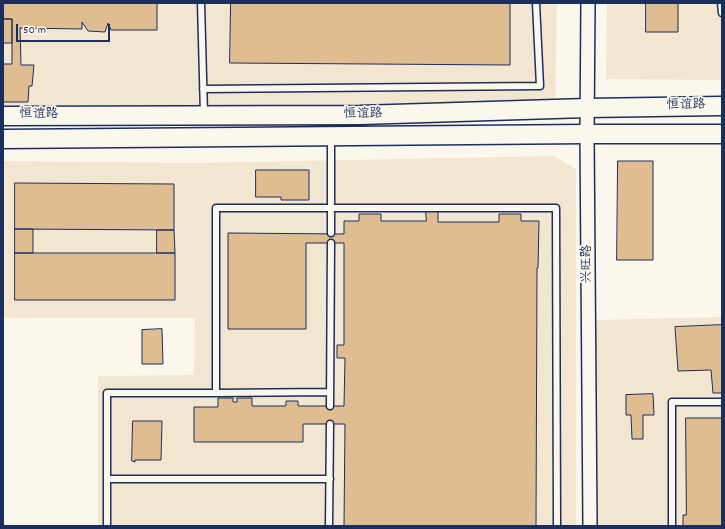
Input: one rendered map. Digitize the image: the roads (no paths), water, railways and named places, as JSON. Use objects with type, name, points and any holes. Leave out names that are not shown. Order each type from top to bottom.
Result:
[{"type":"main road","name":"恒谊路","points":[[3,116],[360,115],[587,108],[722,106]]},
{"type":"main road","name":"恒谊路","points":[[3,139],[722,134]]},
{"type":"street","name":"兴旺路","points":[[588,3],[587,134],[590,526]]},
{"type":"lane","points":[[201,3],[204,115]]},
{"type":"lane","points":[[203,89],[540,86],[536,3]]},
{"type":"lane","points":[[721,3],[722,13]]},
{"type":"lane","points":[[331,136],[331,233]]},
{"type":"lane","points":[[216,393],[216,208],[556,208],[556,526]]},
{"type":"lane","points":[[330,406],[331,243]]},
{"type":"lane","points":[[107,526],[107,393],[330,392]]},
{"type":"lane","points":[[672,526],[672,402],[722,402]]},
{"type":"lane","points":[[329,526],[330,424]]},
{"type":"lane","points":[[107,479],[330,479]]}]
